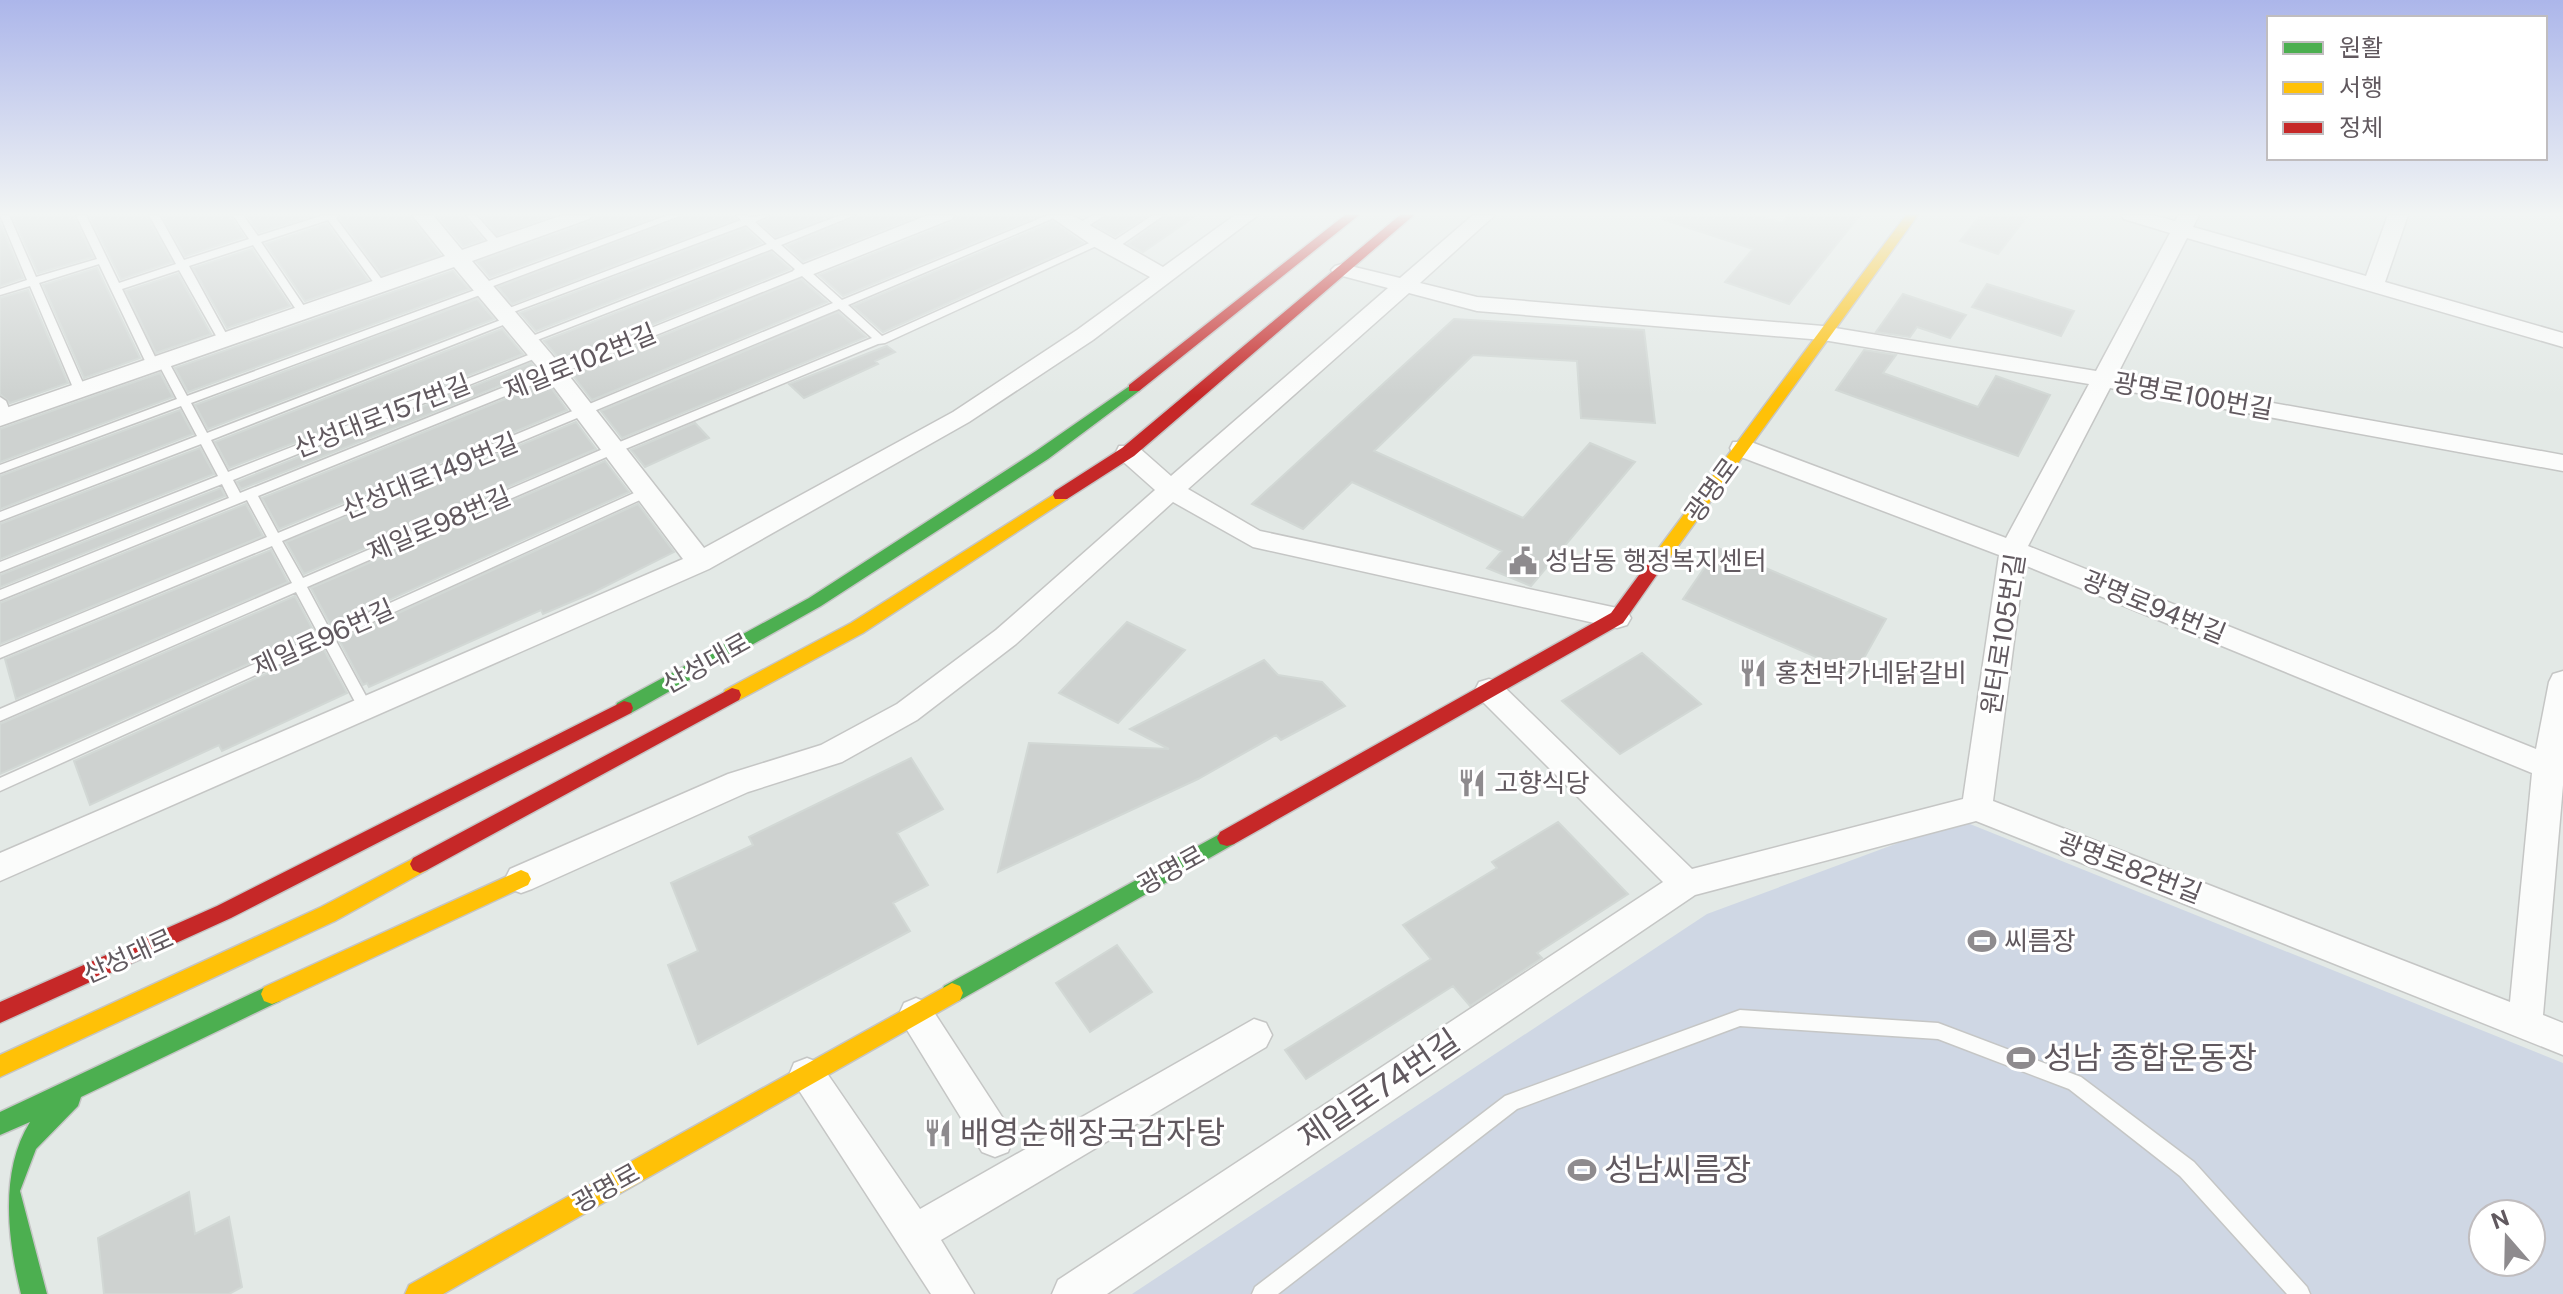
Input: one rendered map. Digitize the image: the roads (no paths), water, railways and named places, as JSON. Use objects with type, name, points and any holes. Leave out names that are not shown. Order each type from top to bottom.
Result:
[{"type":"main road","name":"산성대로","points":[[0,1013],[224,912],[453,797],[585,730],[815,602],[1042,455],[1168,364],[1278,275]]},
{"type":"main road","name":"산성대로","points":[[0,1066],[328,914],[857,628],[1128,452],[1336,275]]},
{"type":"main road","name":"광명로","points":[[418,1294],[1617,618],[1866,275]]},
{"type":"main road","points":[[0,1124],[405,930],[521,879]]},
{"type":"main road","points":[[34,1294],[8,1191],[27,1141],[86,1082]]},
{"type":"street","points":[[2,412],[80,390],[408,275]]},
{"type":"street","points":[[472,275],[541,356],[700,562]]},
{"type":"street","points":[[0,867],[700,562],[961,417],[1085,335],[1166,277],[1163,275]]},
{"type":"street","points":[[1363,275],[1477,304],[1823,333]]},
{"type":"street","points":[[521,879],[739,783],[831,754],[907,712],[1006,637],[1420,275]]},
{"type":"street","name":"원터로105번길","points":[[1977,808],[2013,550],[2157,275]]},
{"type":"street","points":[[2344,275],[2563,340]]},
{"type":"street","points":[[2373,285],[2376,275]]},
{"type":"street","name":"광명로100번길","points":[[1823,333],[2101,379],[2563,463]]},
{"type":"street","name":"광명로94번길","points":[[1742,448],[2013,550],[2556,770]]},
{"type":"street","points":[[1128,452],[1171,490],[1253,538],[1617,618]]},
{"type":"street","points":[[2525,1022],[2556,770],[2563,682]]},
{"type":"street","points":[[1489,690],[1686,884],[1977,808]]},
{"type":"street","name":"광명로82번길","points":[[1977,808],[2563,1039]]},
{"type":"street","name":"제일로74번길","points":[[1072,1294],[1686,884]]},
{"type":"street","points":[[916,1014],[995,1139]]},
{"type":"street","points":[[914,1234],[1254,1035]]},
{"type":"street","points":[[807,1075],[954,1294]]},
{"type":"lane","points":[[30,275],[80,390]]},
{"type":"lane","points":[[0,292],[54,275]]},
{"type":"lane","points":[[110,275],[225,478],[274,539],[366,709]]},
{"type":"lane","points":[[116,288],[153,275]]},
{"type":"lane","points":[[189,275],[223,339]]},
{"type":"lane","points":[[278,275],[303,312]]},
{"type":"lane","points":[[374,275],[381,285]]},
{"type":"lane","points":[[0,469],[517,275]]},
{"type":"lane","name":"산성대로157번길","points":[[203,437],[605,275]]},
{"type":"lane","name":"산성대로157번길","points":[[225,478],[541,356],[709,275]]},
{"type":"lane","name":"제일로102번길","points":[[0,595],[244,498],[541,356],[790,275]]},
{"type":"lane","points":[[809,275],[880,339]]},
{"type":"lane","points":[[585,412],[913,275]]},
{"type":"lane","name":"제일로98번길","points":[[0,715],[614,449],[1032,275]]},
{"type":"lane","name":"산성대로149번길","points":[[0,653],[585,412]]},
{"type":"lane","points":[[0,517],[203,437]]},
{"type":"lane","points":[[0,567],[225,478]]},
{"type":"lane","name":"제일로96번길","points":[[0,785],[647,492]]},
{"type":"lane","points":[[1262,1294],[1511,1102],[1740,1018],[1938,1031],[2075,1083],[2187,1169],[2300,1294]]},
{"type":"place","name":"성남동 행정복지센터","points":[[1523,561]]},
{"type":"place","name":"홍천박가네닭갈비","points":[[1753,673]]},
{"type":"place","name":"고향식당","points":[[1472,783]]},
{"type":"place","name":"씨름장","points":[[1982,941]]},
{"type":"place","name":"성남 종합운동장","points":[[2021,1058]]},
{"type":"place","name":"배영순해장국감자탕","points":[[938,1133]]},
{"type":"place","name":"성남씨름장","points":[[1582,1170]]}]
